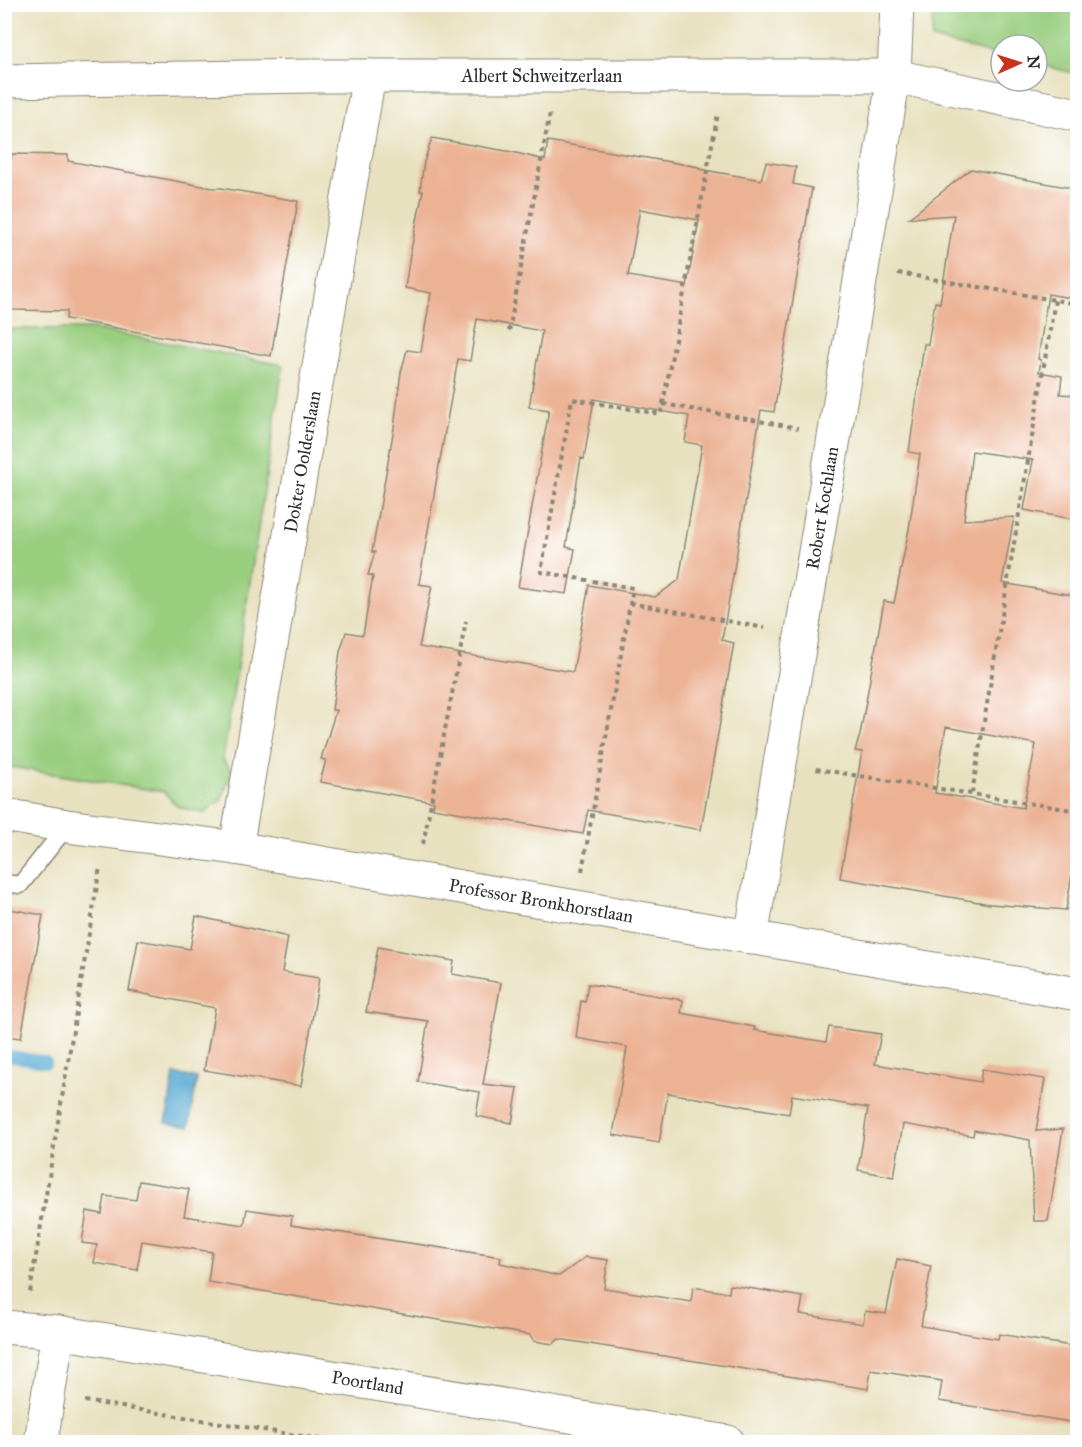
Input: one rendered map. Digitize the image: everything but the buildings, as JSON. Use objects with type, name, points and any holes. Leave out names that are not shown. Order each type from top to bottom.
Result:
[{"type":"street","name":"Robert Kochlaan","points":[[751,938],[894,76],[897,4]]},
{"type":"street","name":"Albert Schweitzerlaan","points":[[4,81],[369,76],[894,76],[1077,115]]},
{"type":"street","name":"Dokter Oolderslaan","points":[[236,848],[369,76]]},
{"type":"street","name":"Professor Bronkhorstlaan","points":[[4,815],[67,826],[236,848],[1077,994]]},
{"type":"street","name":"Poortland","points":[[15,1327],[58,1332],[728,1443]]},
{"type":"street","points":[[41,1443],[58,1332]]},
{"type":"lane","points":[[4,883],[20,885],[67,826]]},
{"type":"path","points":[[509,330],[557,77]]},
{"type":"path","points":[[575,907],[633,588],[541,572],[572,399],[661,414],[724,77]]},
{"type":"path","points":[[863,267],[1077,304]]},
{"type":"path","points":[[972,793],[1055,300]]},
{"type":"path","points":[[663,404],[835,435]]},
{"type":"path","points":[[630,603],[801,634]]},
{"type":"path","points":[[417,880],[466,621]]},
{"type":"path","points":[[780,763],[1077,811]]},
{"type":"path","points":[[15,1327],[106,831]]},
{"type":"path","points":[[50,1395],[338,1443]]},
{"type":"green space","points":[[933,5],[1045,5],[1077,14],[1077,74],[1049,67],[1049,33],[989,33],[989,53],[932,39]]},
{"type":"green space","points":[[5,329],[94,329],[283,365],[223,760],[232,771],[222,799],[204,813],[178,807],[164,792],[5,766]]},
{"type":"water","points":[[174,1074],[197,1078],[189,1127],[166,1123]]},
{"type":"waterway","points":[[4,1055],[46,1062]]}]
